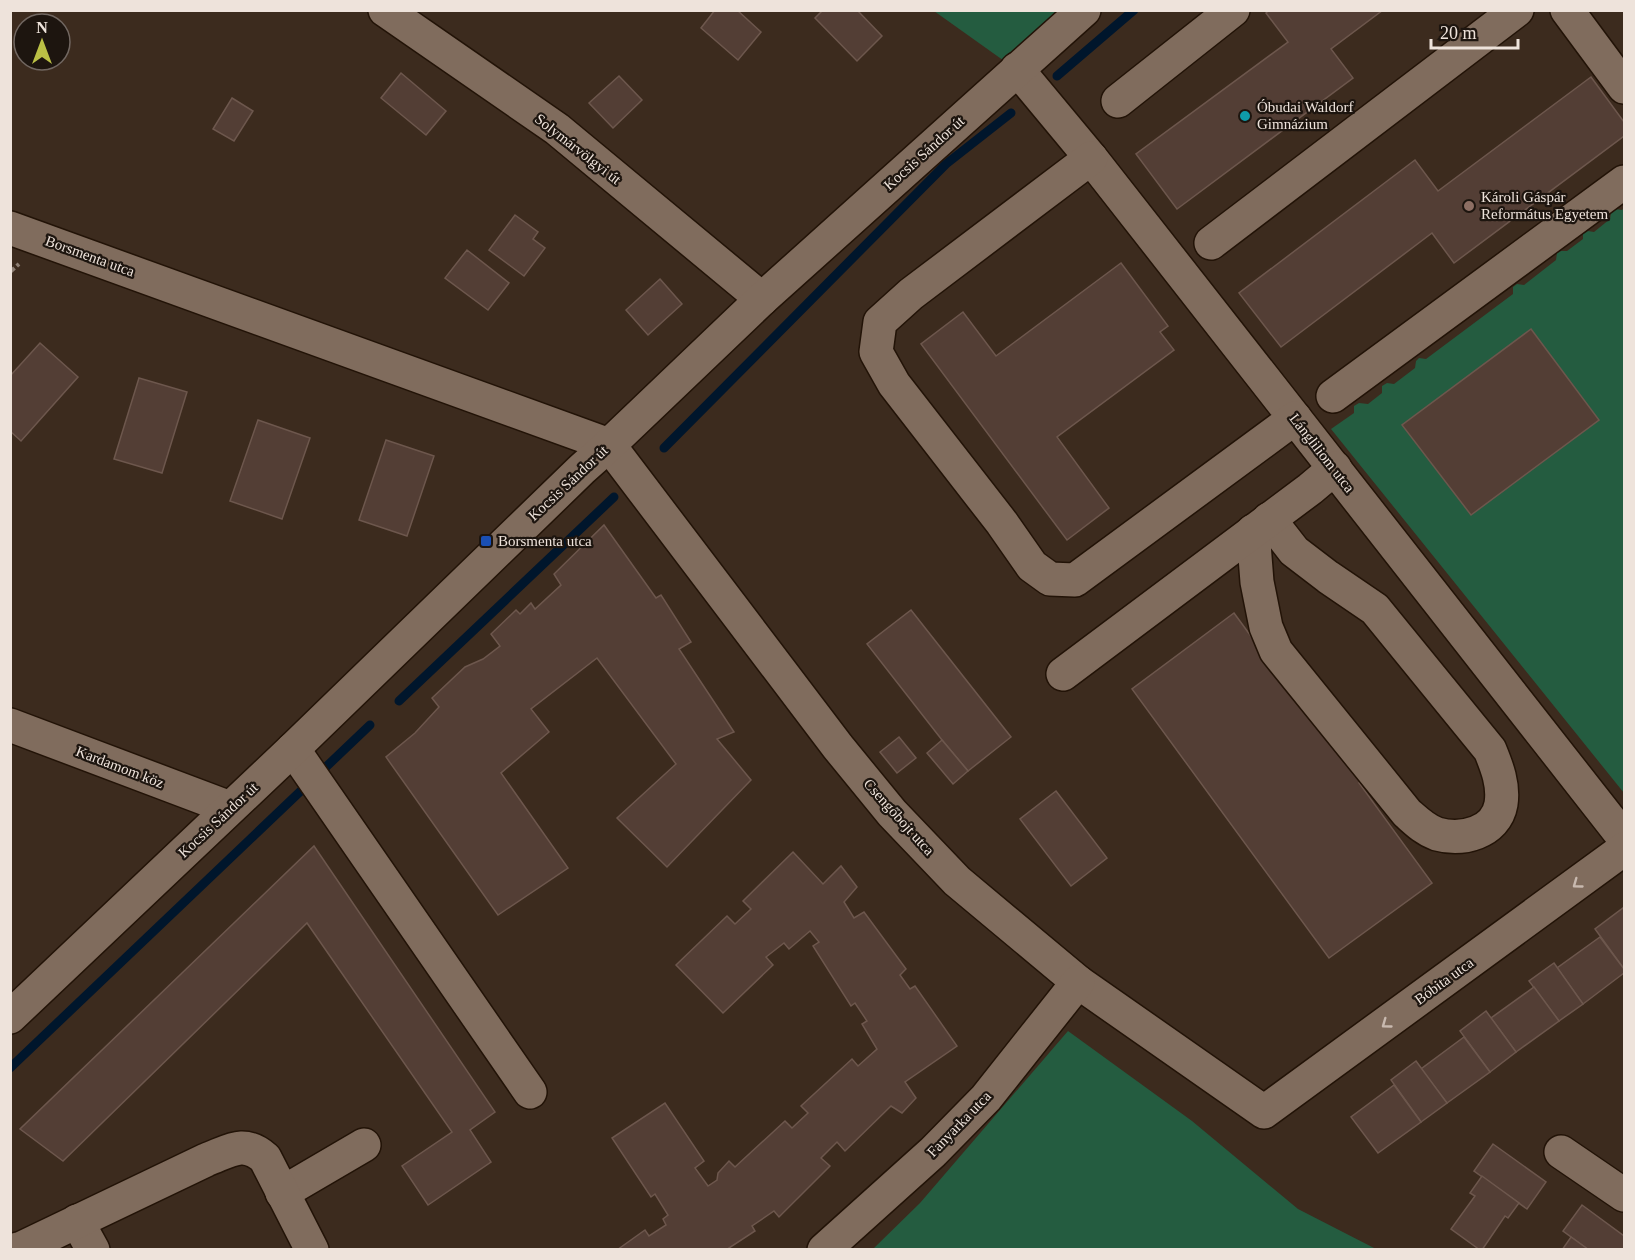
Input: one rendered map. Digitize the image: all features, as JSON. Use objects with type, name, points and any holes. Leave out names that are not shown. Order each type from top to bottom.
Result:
[{"type":"street","name":"Solymárvölgyi út","points":[[385,10],[557,129],[762,299]]},
{"type":"street","name":"Kocsis Sándor út","points":[[10,1017],[230,808],[306,767],[582,469],[762,299],[1084,10]]},
{"type":"street","points":[[1118,101],[1233,10]]},
{"type":"street","points":[[1211,243],[1517,10]]},
{"type":"street","points":[[1567,10],[1624,87]]},
{"type":"street","name":"Lángliliom utca","points":[[1017,69],[1091,158],[1624,838]]},
{"type":"street","points":[[1091,158],[911,294],[880,322],[876,352],[894,384],[1002,523],[1032,566],[1050,579],[1075,580],[1295,418]]},
{"type":"street","points":[[1333,396],[1624,182]]},
{"type":"street","name":"Borsmenta utca","points":[[10,228],[609,445]]},
{"type":"street","name":"Csengőbojt utca","points":[[609,445],[838,747],[892,813],[957,881],[1078,982],[1264,1112]]},
{"type":"street","points":[[1063,674],[1335,468]]},
{"type":"street","points":[[1261,525],[1328,577],[1375,609],[1490,750],[1498,770],[1501,804],[1496,819],[1489,827],[1475,834],[1454,836],[1437,834],[1421,826],[1407,813],[1276,651],[1266,627],[1257,582],[1261,525]]},
{"type":"street","name":"Kardamom köz","points":[[10,725],[230,808]]},
{"type":"street","points":[[306,767],[530,1092]]},
{"type":"street","name":"Bóbita utca","points":[[1264,1112],[1624,849]]},
{"type":"street","name":"Fanyarka utca","points":[[824,1250],[933,1152],[986,1098],[1078,982]]},
{"type":"street","points":[[282,1192],[364,1145]]},
{"type":"street","points":[[14,1250],[206,1160],[235,1148],[247,1147],[265,1158],[312,1250]]},
{"type":"street","points":[[1561,1152],[1624,1195]]},
{"type":"street","points":[[77,1221],[93,1250]]},
{"type":"green space","points":[[934,11],[1066,11],[1007,63]]},
{"type":"green space","points":[[1624,208],[1624,793],[1331,429],[1354,413],[1354,406],[1359,403],[1368,404],[1382,393],[1382,386],[1387,383],[1394,384],[1415,368],[1419,358],[1426,359],[1513,294],[1513,287],[1517,284],[1524,285],[1556,260],[1557,253],[1567,251],[1583,239],[1583,234],[1588,231],[1594,232],[1610,219],[1615,209]]},
{"type":"green space","points":[[1068,1031],[1192,1121],[1298,1209],[1376,1249],[873,1249],[920,1203]]},
{"type":"building","points":[[715,10],[737,10],[761,32],[738,60],[701,28]]},
{"type":"building","points":[[823,10],[857,10],[882,36],[857,61],[815,18]]},
{"type":"building","name":"Óbudai Waldorf Gimnázium","points":[[1269,10],[1383,10],[1331,49],[1353,78],[1177,209],[1136,154],[1288,42],[1266,13]]},
{"type":"building","points":[[401,73],[446,111],[426,135],[381,98]]},
{"type":"building","points":[[619,76],[642,100],[613,128],[589,103]]},
{"type":"building","points":[[1591,77],[1624,122],[1624,136],[1454,263],[1432,233],[1281,347],[1239,293],[1415,160],[1438,191]]},
{"type":"building","points":[[232,98],[253,111],[234,141],[213,129]]},
{"type":"building","points":[[515,215],[538,232],[533,239],[545,248],[524,276],[489,250]]},
{"type":"building","points":[[467,250],[509,283],[488,310],[445,278]]},
{"type":"building","points":[[1121,263],[1168,326],[1160,332],[1174,350],[1057,437],[1109,508],[1067,540],[921,344],[963,312],[996,356]]},
{"type":"building","points":[[660,279],[682,304],[648,335],[626,310]]},
{"type":"building","points":[[1531,329],[1599,420],[1471,515],[1402,425]]},
{"type":"building","points":[[40,343],[78,377],[21,441],[10,431],[10,376]]},
{"type":"building","points":[[139,378],[187,392],[162,473],[114,459]]},
{"type":"building","points":[[258,420],[310,438],[282,519],[230,501]]},
{"type":"building","points":[[386,440],[434,456],[407,536],[359,520]]},
{"type":"building","points":[[604,525],[656,598],[661,595],[691,642],[679,649],[734,732],[717,739],[751,780],[667,867],[617,818],[676,764],[597,658],[531,709],[549,732],[501,773],[568,868],[498,915],[386,757],[415,733],[439,707],[432,698],[465,667],[483,659],[500,646],[491,634],[516,610],[520,614],[531,603],[535,609],[561,585],[554,574]]},
{"type":"building","points":[[911,610],[1011,737],[968,771],[867,644]]},
{"type":"building","points":[[1234,613],[1308,714],[1366,778],[1359,783],[1432,883],[1329,958],[1132,689]]},
{"type":"building","points":[[899,737],[916,758],[897,773],[880,752]]},
{"type":"building","points":[[942,740],[968,771],[953,784],[927,753]]},
{"type":"building","points":[[1056,791],[1107,858],[1071,886],[1020,819]]},
{"type":"building","points":[[314,846],[495,1112],[470,1130],[491,1162],[428,1205],[402,1166],[452,1132],[307,923],[63,1161],[20,1129]]},
{"type":"building","points":[[793,852],[823,884],[841,866],[857,887],[844,902],[854,918],[864,912],[906,969],[900,975],[910,989],[915,986],[957,1046],[905,1082],[916,1098],[902,1113],[891,1106],[845,1151],[837,1142],[821,1158],[830,1166],[779,1217],[774,1211],[752,1226],[755,1231],[726,1250],[617,1250],[645,1230],[649,1236],[666,1225],[663,1219],[668,1215],[655,1194],[651,1197],[612,1138],[665,1103],[704,1161],[695,1168],[708,1186],[717,1180],[718,1173],[729,1161],[735,1167],[785,1121],[792,1128],[808,1113],[801,1106],[852,1059],[858,1066],[877,1049],[862,1024],[867,1021],[855,1003],[851,1006],[813,946],[819,942],[810,931],[789,949],[784,943],[766,957],[773,965],[723,1013],[676,965],[727,916],[735,924],[751,909],[743,901]]},
{"type":"building","points":[[1623,908],[1624,910],[1624,969],[1595,929]]},
{"type":"building","points":[[1600,937],[1624,969],[1624,973],[1583,1004],[1557,968]]},
{"type":"building","points":[[1554,963],[1583,1004],[1559,1021],[1529,981]]},
{"type":"building","points":[[1534,987],[1559,1021],[1516,1052],[1491,1018]]},
{"type":"building","points":[[1486,1011],[1516,1052],[1490,1072],[1460,1031]]},
{"type":"building","points":[[1464,1037],[1490,1072],[1447,1103],[1421,1069]]},
{"type":"building","points":[[1416,1061],[1447,1103],[1421,1122],[1391,1080]]},
{"type":"building","points":[[1394,1085],[1421,1122],[1378,1153],[1351,1117]]},
{"type":"building","points":[[1493,1144],[1546,1182],[1527,1209],[1474,1171]]},
{"type":"building","points":[[1482,1176],[1519,1203],[1508,1218],[1505,1216],[1480,1250],[1451,1229],[1475,1196],[1470,1193]]},
{"type":"building","points":[[1582,1205],[1624,1236],[1624,1250],[1589,1250],[1563,1231]]},
{"type":"building","points":[[1571,1237],[1589,1250],[1562,1250]]},
{"type":"waterway","points":[[1057,76],[1134,10]]},
{"type":"waterway","points":[[664,448],[946,164],[1011,113]]},
{"type":"waterway","points":[[399,701],[614,497]]},
{"type":"waterway","points":[[10,1068],[370,725]]},
{"type":"place","name":"Óbudai Waldorf Gimnázium","points":[[1245,116]]},
{"type":"place","name":"Károli Gáspár Református Egyetem","points":[[1469,206]]},
{"type":"place","name":"Borsmenta utca","points":[[486,541]]}]
